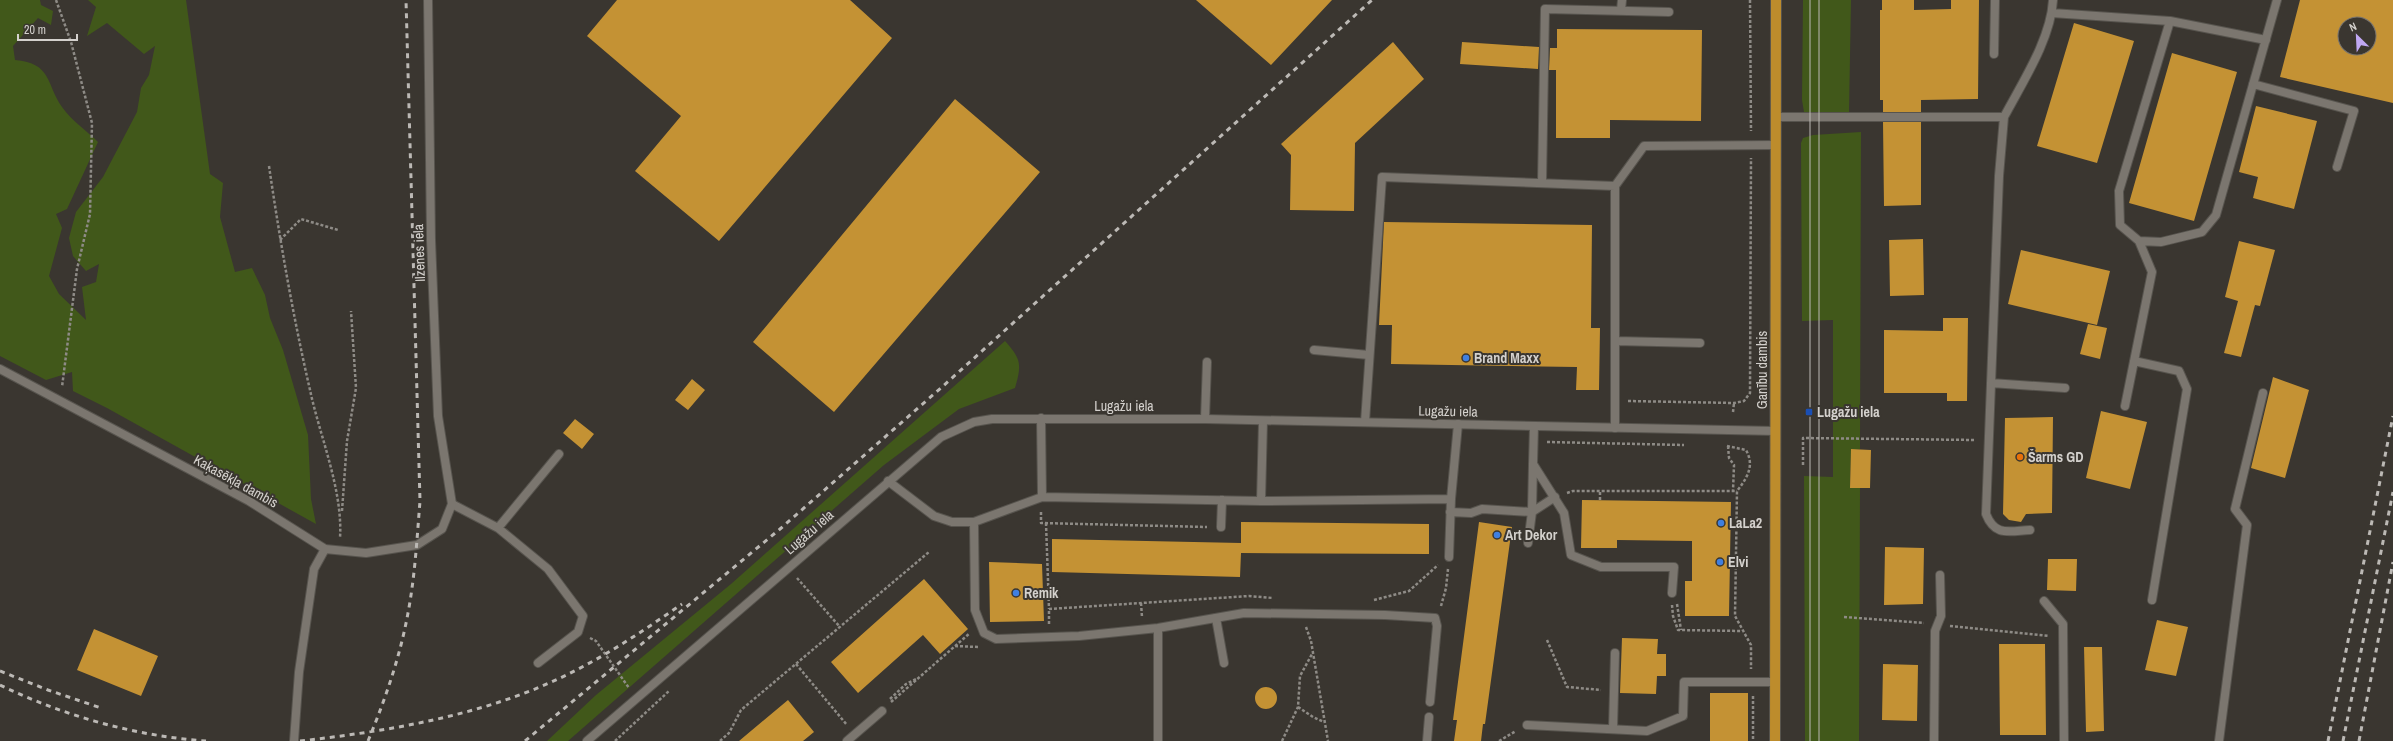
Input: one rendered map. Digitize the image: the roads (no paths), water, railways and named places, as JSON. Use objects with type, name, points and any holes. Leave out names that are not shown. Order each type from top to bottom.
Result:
[{"type":"main road","name":"Ganību dambis","points":[[1775,741],[1776,0]]},
{"type":"street","name":"Ilzenes iela","points":[[428,0],[431,240],[438,416],[452,504]]},
{"type":"street","points":[[1621,10],[1622,0]]},
{"type":"street","points":[[1994,54],[1995,0]]},
{"type":"street","points":[[2030,530],[1999,531],[1990,524],[1986,514],[1988,440],[2004,117],[2032,63],[2052,13],[2053,0]]},
{"type":"street","points":[[2139,241],[2161,242],[2202,232],[2216,215],[2277,0]]},
{"type":"street","points":[[1542,183],[1546,9],[1669,12]]},
{"type":"street","points":[[2052,13],[2170,21],[2266,40]]},
{"type":"street","points":[[2125,406],[2152,272],[2139,241],[2120,225],[2119,191],[2170,21]]},
{"type":"street","points":[[2253,84],[2354,111],[2337,167]]},
{"type":"street","points":[[1776,117],[2004,117]]},
{"type":"street","points":[[1615,428],[1615,186],[1644,146],[1776,145]]},
{"type":"street","points":[[1365,422],[1382,177],[1615,186]]},
{"type":"street","points":[[1616,341],[1700,343]]},
{"type":"street","points":[[1314,350],[1369,355]]},
{"type":"street","points":[[2134,361],[2179,371],[2187,388],[2152,600]]},
{"type":"street","points":[[1205,419],[1207,362]]},
{"type":"street","name":"Kaķasēkļa dambis","points":[[0,369],[250,501],[325,549],[366,553],[417,545],[442,529],[452,504]]},
{"type":"street","points":[[1991,383],[2065,388]]},
{"type":"street","points":[[2219,741],[2246,525],[2235,509],[2263,393]]},
{"type":"street","points":[[1041,418],[1042,497]]},
{"type":"street","name":"Lugažu iela","points":[[587,741],[941,437],[974,422],[992,419],[1041,418],[1205,419],[1776,431]]},
{"type":"street","points":[[1261,501],[1263,420]]},
{"type":"street","points":[[1449,557],[1450,499],[1458,424]]},
{"type":"street","points":[[1528,543],[1532,512],[1532,442],[1534,426]]},
{"type":"street","points":[[498,528],[559,454]]},
{"type":"street","points":[[1532,464],[1555,497],[1564,513],[1571,555],[1601,567],[1674,568],[1672,593]]},
{"type":"street","points":[[888,481],[934,516],[952,522],[974,522],[1042,497],[1261,501],[1450,499]]},
{"type":"street","points":[[1450,512],[1471,513],[1482,509],[1532,512],[1555,497]]},
{"type":"street","points":[[1221,527],[1222,500]]},
{"type":"street","points":[[452,504],[498,528],[548,569],[583,616],[578,632],[538,663]]},
{"type":"street","points":[[974,522],[975,610],[984,633],[996,639],[1079,636],[1158,628],[1244,613],[1385,615],[1435,618],[1437,626],[1430,702]]},
{"type":"street","points":[[294,741],[299,672],[314,569],[325,549]]},
{"type":"street","points":[[1934,741],[1935,631],[1941,616],[1940,575]]},
{"type":"street","points":[[2044,601],[2063,624],[2064,741]]},
{"type":"street","points":[[1216,618],[1224,663]]},
{"type":"street","points":[[1158,628],[1158,741]]},
{"type":"street","points":[[1613,729],[1615,653]]},
{"type":"street","points":[[1527,725],[1647,731],[1683,716],[1684,682],[1751,684],[1775,682]]},
{"type":"street","points":[[847,741],[880,713]]},
{"type":"street","points":[[1427,741],[1429,717]]},
{"type":"tram line","points":[[1810,0],[1810,741]]},
{"type":"tram line","points":[[1819,0],[1819,741]]},
{"type":"railway","points":[[368,741],[391,678],[405,629],[414,571],[420,501],[406,0]]},
{"type":"railway","points":[[525,741],[780,529],[942,387],[1372,0]]},
{"type":"railway","points":[[2328,741],[2393,416]]},
{"type":"railway","points":[[2343,741],[2393,492]]},
{"type":"railway","points":[[2359,741],[2393,562]]},
{"type":"railway","points":[[300,741],[337,737],[410,725],[446,717],[517,696],[551,682],[597,659],[682,604]]},
{"type":"railway","points":[[0,671],[48,690],[101,708]]},
{"type":"railway","points":[[0,685],[49,706],[100,723],[153,734],[206,741]]},
{"type":"place","name":"Brand Maxx","points":[[1466,358]]},
{"type":"place","name":"Lugažu iela","points":[[1809,412]]},
{"type":"place","name":"Šarms GD","points":[[2020,457]]},
{"type":"place","name":"LaLa2","points":[[1721,523]]},
{"type":"place","name":"Art Dekor","points":[[1497,535]]},
{"type":"place","name":"Elvi","points":[[1720,562]]},
{"type":"place","name":"Remik","points":[[1016,593]]}]
